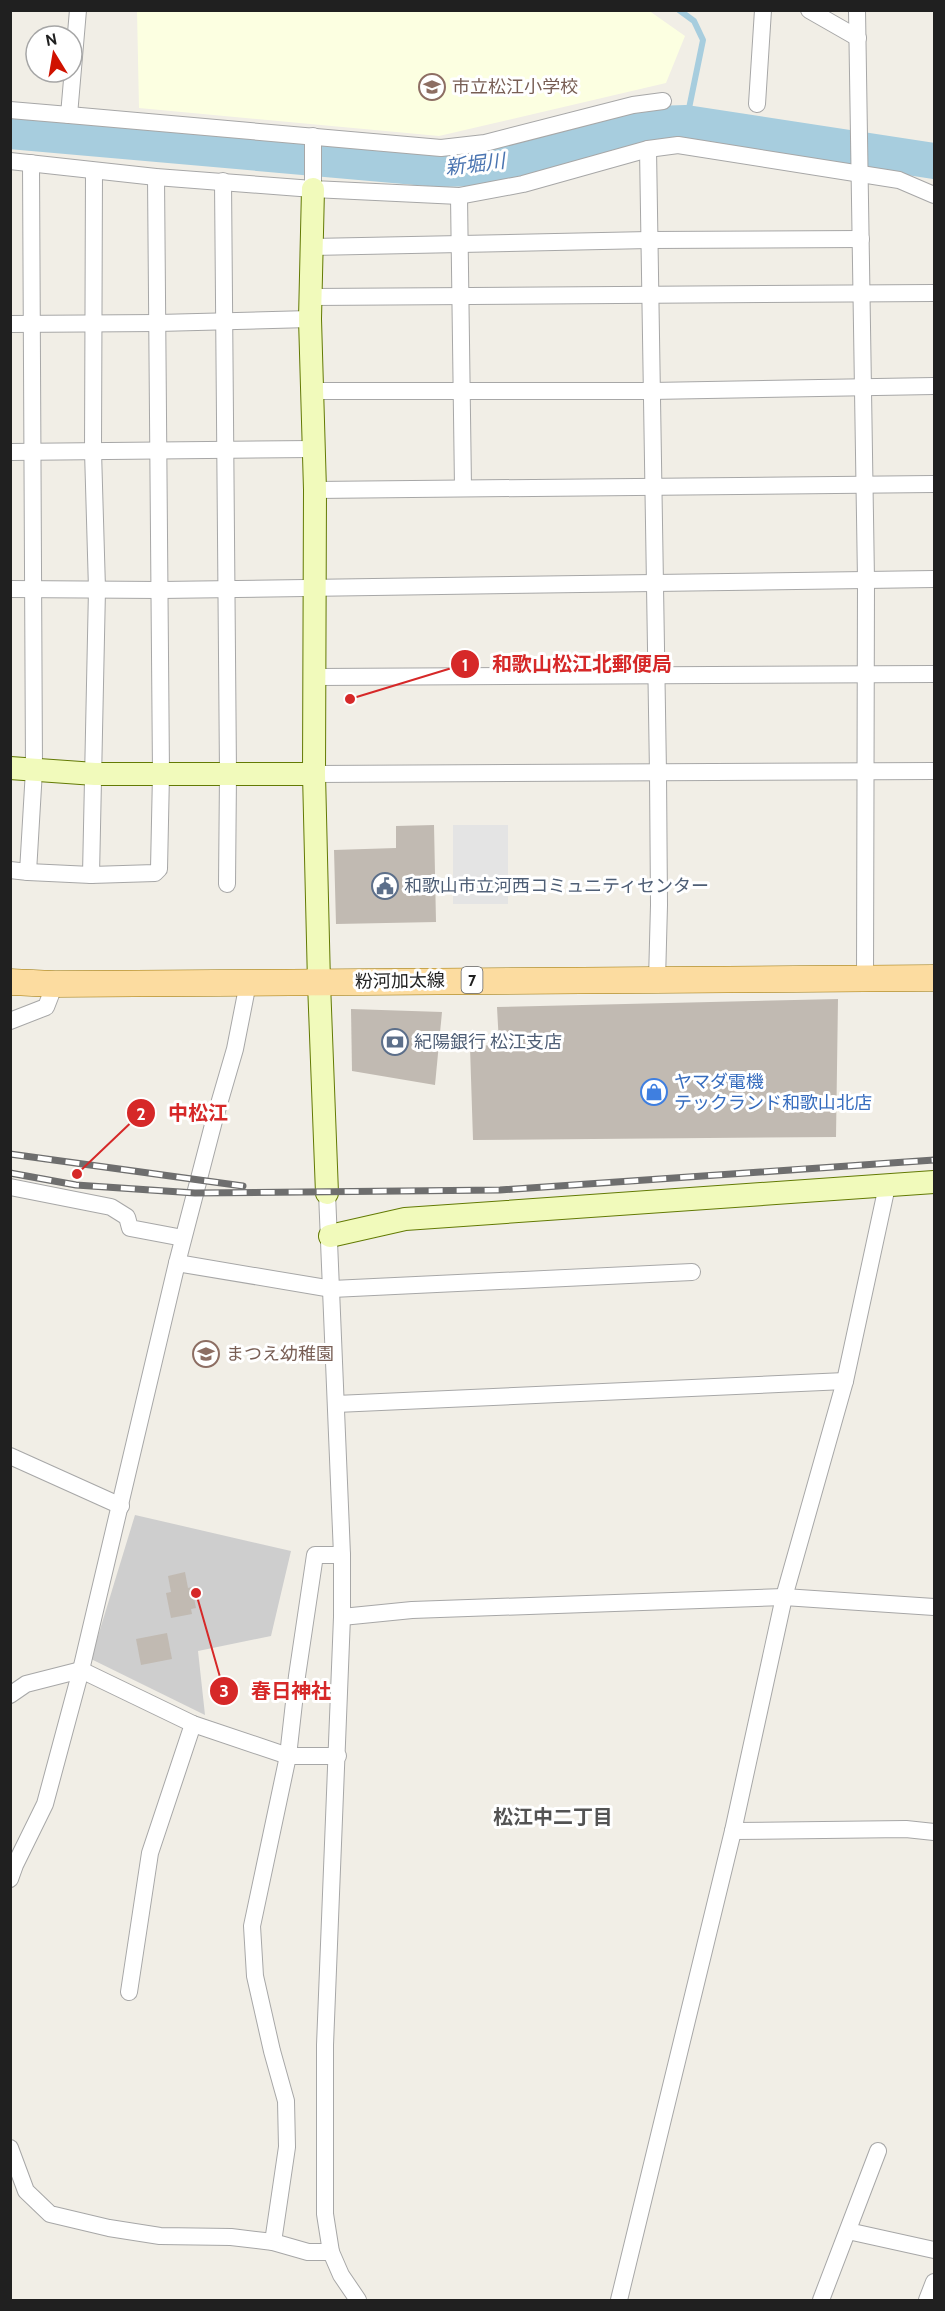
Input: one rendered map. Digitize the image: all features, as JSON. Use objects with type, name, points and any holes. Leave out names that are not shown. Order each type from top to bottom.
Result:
[{"type":"main road","name":"粉河加太線","points":[[10,982],[55,984],[934,978]]},
{"type":"street","points":[[69,115],[78,10]]},
{"type":"street","points":[[757,104],[763,10]]},
{"type":"street","points":[[809,10],[858,38]]},
{"type":"street","points":[[857,10],[866,580],[865,979]]},
{"type":"street","points":[[10,110],[441,148],[485,143],[633,105],[663,101]]},
{"type":"street","points":[[313,136],[310,308],[315,490],[314,774],[319,982],[342,1556],[338,1756],[325,2045],[325,2214],[332,2252],[341,2275],[358,2301]]},
{"type":"street","points":[[10,161],[156,177],[313,189],[459,196],[523,184],[648,150],[678,145],[860,169],[899,180],[934,195]]},
{"type":"street","points":[[648,150],[658,773],[657,980]]},
{"type":"street","points":[[28,872],[34,770],[31,164]]},
{"type":"street","points":[[91,875],[95,774],[97,589],[93,451],[94,171]]},
{"type":"street","points":[[10,870],[91,875],[155,873],[159,869],[161,774],[156,177]]},
{"type":"street","points":[[224,181],[227,884]]},
{"type":"street","points":[[459,196],[463,488]]},
{"type":"street","points":[[312,247],[649,240],[861,239]]},
{"type":"street","points":[[10,324],[225,321],[310,308],[460,297],[934,293]]},
{"type":"street","points":[[312,391],[651,391],[934,386]]},
{"type":"street","points":[[10,452],[226,452],[314,449]]},
{"type":"street","points":[[315,490],[934,484]]},
{"type":"street","points":[[10,589],[160,590],[934,579]]},
{"type":"street","points":[[315,677],[934,674]]},
{"type":"street","points":[[10,768],[95,774],[934,771]]},
{"type":"street","points":[[10,1879],[45,1804],[81,1670],[183,1238],[235,1049],[248,983]]},
{"type":"street","points":[[10,1021],[46,1007],[55,984]]},
{"type":"street","points":[[330,1236],[405,1219],[934,1182]]},
{"type":"street","points":[[619,2301],[733,1831],[784,1597],[845,1381],[887,1186]]},
{"type":"street","points":[[10,1187],[111,1207],[127,1217],[130,1228],[183,1238]]},
{"type":"street","points":[[177,1263],[332,1288],[692,1272]]},
{"type":"street","points":[[336,1404],[845,1381]]},
{"type":"street","points":[[10,1456],[121,1506]]},
{"type":"street","points":[[273,2242],[287,2147],[286,2101],[255,1976],[252,1926],[288,1756],[315,1555],[342,1556]]},
{"type":"street","points":[[342,1617],[412,1610],[784,1597],[934,1607]]},
{"type":"street","points":[[10,1695],[26,1684],[81,1670],[193,1724],[288,1756],[338,1756]]},
{"type":"street","points":[[129,1992],[150,1853],[193,1724]]},
{"type":"street","points":[[733,1831],[906,1829],[934,1832]]},
{"type":"street","points":[[10,2148],[26,2191],[50,2214],[109,2228],[160,2236],[231,2237],[273,2242],[308,2252],[332,2252]]},
{"type":"street","points":[[821,2301],[878,2151]]},
{"type":"street","points":[[848,2231],[934,2250]]},
{"type":"street","points":[[927,2301],[934,2282]]},
{"type":"shaded area","points":[[648,10],[685,36],[666,83],[439,136],[139,108],[137,11]]},
{"type":"shaded area","points":[[453,825],[508,825],[508,904],[453,904]]},
{"type":"shaded area","points":[[135,1515],[291,1551],[271,1636],[198,1651],[205,1715],[91,1659]]},
{"type":"building","name":"和歌山市立河西コミュニティセンター","points":[[434,825],[436,922],[336,924],[334,850],[396,848],[396,826]]},
{"type":"building","name":"ヤマダ電機 テックランド和歌山北店","points":[[838,999],[836,1137],[473,1140],[470,1047],[499,1044],[497,1007]]},
{"type":"building","name":"紀陽銀行 松江支店","points":[[351,1009],[442,1012],[435,1085],[352,1071]]},
{"type":"building","points":[[185,1572],[188,1588],[192,1587],[196,1608],[191,1609],[192,1614],[171,1618],[166,1593],[171,1592],[168,1576]]},
{"type":"building","points":[[167,1633],[172,1659],[141,1665],[136,1639]]},
{"type":"waterway","points":[[679,10],[694,21],[703,40],[686,123]]},
{"type":"waterway","name":"新堀川","points":[[10,131],[439,169],[480,168],[654,124],[686,123],[934,161]]},
{"type":"railway","points":[[10,1154],[243,1186]]},
{"type":"railway","points":[[10,1173],[76,1185],[195,1193],[500,1190],[934,1160]]},
{"type":"place","name":"市立松江小学校","points":[[432,87]]},
{"type":"place","name":"和歌山松江北郵便局","points":[[350,699]]},
{"type":"place","name":"和歌山市立河西コミュニティセンター","points":[[385,886]]},
{"type":"place","name":"紀陽銀行 松江支店","points":[[395,1042]]},
{"type":"place","name":"ヤマダ電機 テックランド和歌山北店","points":[[654,1092]]},
{"type":"place","name":"中松江","points":[[77,1174]]},
{"type":"place","name":"まつえ幼稚園","points":[[206,1354]]},
{"type":"place","name":"春日神社","points":[[196,1593]]},
{"type":"district","name":"松江中二丁目","points":[[553,1817]]}]
